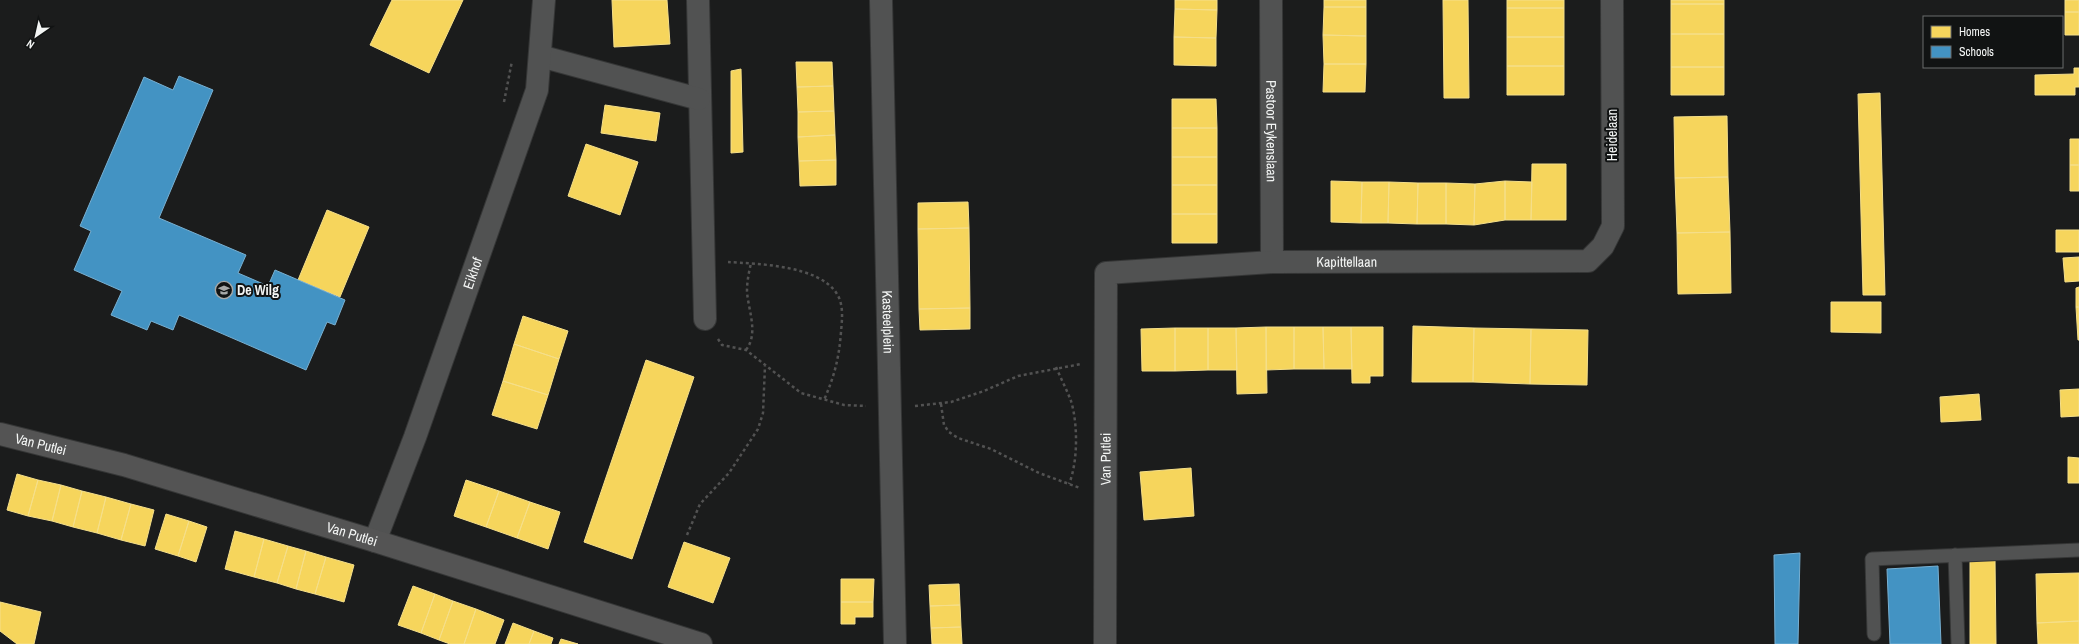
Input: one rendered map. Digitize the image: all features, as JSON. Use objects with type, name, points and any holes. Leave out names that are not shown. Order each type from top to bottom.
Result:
[{"type":"street","name":"Eikhof","points":[[376,541],[418,429],[537,90],[544,0]]},
{"type":"street","points":[[698,0],[704,319]]},
{"type":"street","name":"Kasteelplein","points":[[881,0],[895,644]]},
{"type":"street","name":"Pastoor Eykenslaan","points":[[1271,0],[1272,262]]},
{"type":"street","name":"Heidelaan","points":[[1588,261],[1603,246],[1613,226],[1612,0]]},
{"type":"street","points":[[540,56],[699,99]]},
{"type":"street","name":"Kapittellaan","points":[[1106,273],[1272,262],[1588,261]]},
{"type":"street","name":"Van Putlei","points":[[1105,644],[1106,273]]},
{"type":"street","name":"Van Putlei","points":[[0,434],[124,465],[376,541],[700,644]]},
{"type":"lane","points":[[1874,634],[1872,559],[2079,550]]},
{"type":"lane","points":[[1955,555],[1958,644]]},
{"type":"path","points":[[703,260],[751,263],[810,274],[823,279],[837,294],[843,313],[840,349],[837,369],[824,400]]},
{"type":"path","points":[[746,350],[751,344],[752,334],[747,290],[751,263]]},
{"type":"path","points":[[704,319],[722,345],[746,350],[801,393],[844,405],[890,407],[941,404],[972,396],[1018,376],[1080,364],[1106,364]]},
{"type":"path","points":[[687,535],[700,504],[729,473],[758,429],[763,413],[765,365]]},
{"type":"path","points":[[1056,368],[1071,402],[1074,416],[1074,473],[1069,484]]},
{"type":"path","points":[[941,404],[944,425],[949,432],[958,438],[992,449],[1040,473],[1069,484],[1083,489],[1105,492]]},
{"type":"building: Homes","points":[[392,0],[463,0],[429,73],[370,45]]},
{"type":"building: Homes","points":[[612,0],[667,0],[670,44],[614,47]]},
{"type":"building: Homes","points":[[1175,0],[1217,0],[1217,10],[1175,9]]},
{"type":"building: Homes","points":[[1324,0],[1366,0],[1366,7],[1324,7]]},
{"type":"building: Homes","points":[[1443,0],[1468,0],[1469,98],[1444,98]]},
{"type":"building: Homes","points":[[1507,0],[1564,0],[1564,8],[1507,8]]},
{"type":"building: Homes","points":[[1671,0],[1724,0],[1724,4],[1671,4]]},
{"type":"building: Homes","points":[[2065,0],[2079,0],[2079,12],[2065,12]]},
{"type":"building: Homes","points":[[1671,4],[1724,4],[1724,34],[1671,34]]},
{"type":"building: Homes","points":[[1324,7],[1366,7],[1366,36],[1323,35]]},
{"type":"building: Homes","points":[[1507,8],[1564,8],[1564,37],[1507,37]]},
{"type":"building: Homes","points":[[1175,9],[1217,10],[1216,38],[1174,37]]},
{"type":"building: Homes","points":[[2065,12],[2079,12],[2079,35],[2065,35]]},
{"type":"building: Homes","points":[[1671,34],[1724,34],[1724,67],[1671,67]]},
{"type":"building: Homes","points":[[1323,35],[1366,36],[1366,64],[1324,64]]},
{"type":"building: Homes","points":[[1174,37],[1216,38],[1216,66],[1174,65]]},
{"type":"building: Homes","points":[[1507,37],[1564,37],[1564,66],[1507,66]]},
{"type":"building: Homes","points":[[796,62],[832,62],[833,86],[797,87]]},
{"type":"building: Homes","points":[[1324,64],[1366,64],[1365,92],[1323,92]]},
{"type":"building: Homes","points":[[1507,66],[1564,66],[1564,95],[1507,95]]},
{"type":"building: Homes","points":[[1671,67],[1724,67],[1724,95],[1671,95]]},
{"type":"building: Homes","points":[[2074,68],[2079,68],[2079,87],[2075,87],[2075,95],[2035,95],[2035,75],[2074,74]]},
{"type":"building: Homes","points":[[741,69],[743,152],[731,153],[731,71]]},
{"type":"building: Homes","points":[[833,86],[834,111],[798,112],[797,87]]},
{"type":"building: Homes","points":[[1880,93],[1885,295],[1863,295],[1858,94]]},
{"type":"building: Homes","points":[[1172,99],[1216,99],[1217,128],[1172,128]]},
{"type":"building: Homes","points":[[605,105],[660,113],[656,141],[601,133]]},
{"type":"building: Homes","points":[[834,111],[835,135],[798,137],[798,112]]},
{"type":"building: Homes","points":[[1727,116],[1728,177],[1675,178],[1674,117]]},
{"type":"building: Homes","points":[[1172,128],[1217,128],[1217,157],[1172,157]]},
{"type":"building: Homes","points":[[835,135],[836,160],[799,161],[798,137]]},
{"type":"building: Homes","points":[[2070,139],[2079,139],[2079,165],[2070,165]]},
{"type":"building: Homes","points":[[586,144],[638,162],[620,215],[568,196]]},
{"type":"building: Homes","points":[[1172,157],[1217,157],[1217,185],[1172,185]]},
{"type":"building: Homes","points":[[836,160],[836,185],[800,186],[799,161]]},
{"type":"building: Homes","points":[[1532,164],[1566,164],[1566,220],[1531,220]]},
{"type":"building: Homes","points":[[2070,165],[2079,165],[2079,191],[2070,191]]},
{"type":"building: Homes","points":[[1728,177],[1730,232],[1677,233],[1675,178]]},
{"type":"building: Homes","points":[[1331,181],[1362,182],[1361,223],[1331,222]]},
{"type":"building: Homes","points":[[1505,181],[1532,182],[1531,220],[1505,220]]},
{"type":"building: Homes","points":[[1505,181],[1505,220],[1474,225],[1475,184]]},
{"type":"building: Homes","points":[[1362,182],[1389,182],[1388,223],[1361,223]]},
{"type":"building: Homes","points":[[1389,182],[1418,183],[1417,224],[1388,223]]},
{"type":"building: Homes","points":[[1418,183],[1446,183],[1446,224],[1417,224]]},
{"type":"building: Homes","points":[[1446,183],[1475,184],[1474,225],[1446,224]]},
{"type":"building: Homes","points":[[1172,185],[1217,185],[1217,214],[1172,214]]},
{"type":"building: Homes","points":[[968,202],[969,228],[918,229],[918,203]]},
{"type":"building: Homes","points":[[327,210],[369,227],[340,297],[298,280]]},
{"type":"building: Homes","points":[[1172,214],[1217,214],[1217,243],[1172,243]]},
{"type":"building: Homes","points":[[969,228],[970,308],[919,309],[918,229]]},
{"type":"building: Homes","points":[[2056,230],[2079,230],[2079,252],[2056,252]]},
{"type":"building: Homes","points":[[1730,232],[1731,293],[1678,294],[1677,233]]},
{"type":"building: Homes","points":[[2079,257],[2079,281],[2065,282],[2063,258]]},
{"type":"building: Homes","points":[[2079,287],[2079,307],[2076,307],[2076,288]]},
{"type":"building: Homes","points":[[1831,302],[1881,302],[1881,333],[1831,332]]},
{"type":"building: Homes","points":[[2076,307],[2079,307],[2079,340],[2078,340]]},
{"type":"building: Homes","points":[[970,308],[970,329],[920,330],[919,309]]},
{"type":"building: Homes","points":[[523,316],[568,331],[559,359],[514,344]]},
{"type":"building: Homes","points":[[1413,326],[1474,328],[1473,382],[1412,382]]},
{"type":"building: Homes","points":[[1266,327],[1267,393],[1237,394],[1236,328]]},
{"type":"building: Homes","points":[[1266,327],[1294,327],[1294,369],[1266,370]]},
{"type":"building: Homes","points":[[1294,327],[1323,327],[1324,369],[1294,369]]},
{"type":"building: Homes","points":[[1323,327],[1351,327],[1352,369],[1324,369]]},
{"type":"building: Homes","points":[[1351,327],[1383,327],[1383,376],[1370,376],[1370,383],[1352,383]]},
{"type":"building: Homes","points":[[1175,328],[1175,371],[1142,371],[1141,329]]},
{"type":"building: Homes","points":[[1175,328],[1208,328],[1208,370],[1175,371]]},
{"type":"building: Homes","points":[[1208,328],[1236,328],[1237,370],[1208,370]]},
{"type":"building: Homes","points":[[1474,328],[1531,329],[1530,384],[1473,382]]},
{"type":"building: Homes","points":[[1531,329],[1588,330],[1587,385],[1530,384]]},
{"type":"building: Homes","points":[[514,344],[559,359],[548,395],[503,381]]},
{"type":"building: Homes","points":[[646,360],[694,377],[632,559],[584,542]]},
{"type":"building: Homes","points":[[503,381],[548,395],[537,429],[492,415]]},
{"type":"building: Homes","points":[[2079,389],[2079,416],[2061,417],[2060,390]]},
{"type":"building: Homes","points":[[1979,394],[1981,420],[1941,422],[1940,397]]},
{"type":"building: Homes","points":[[2068,457],[2079,458],[2079,483],[2068,483]]},
{"type":"building: Homes","points":[[1191,468],[1194,516],[1144,520],[1140,472]]},
{"type":"building: Homes","points":[[17,474],[38,480],[28,516],[7,510]]},
{"type":"building: Homes","points":[[38,480],[61,485],[52,521],[28,516]]},
{"type":"building: Homes","points":[[466,480],[499,491],[486,527],[454,516]]},
{"type":"building: Homes","points":[[61,485],[82,491],[73,527],[52,521]]},
{"type":"building: Homes","points":[[82,491],[106,497],[97,533],[73,527]]},
{"type":"building: Homes","points":[[499,491],[530,502],[517,538],[486,527]]},
{"type":"building: Homes","points":[[106,497],[131,504],[121,540],[97,533]]},
{"type":"building: Homes","points":[[530,502],[560,512],[548,549],[517,538]]},
{"type":"building: Homes","points":[[131,504],[154,510],[145,546],[121,540]]},
{"type":"building: Homes","points":[[166,514],[189,521],[178,556],[155,549]]},
{"type":"building: Homes","points":[[189,521],[207,527],[196,562],[178,556]]},
{"type":"building: Homes","points":[[235,531],[264,539],[254,577],[225,569]]},
{"type":"building: Homes","points":[[264,539],[288,546],[277,583],[254,577]]},
{"type":"building: Homes","points":[[684,542],[730,558],[713,603],[668,587]]},
{"type":"building: Homes","points":[[288,546],[306,551],[296,589],[277,583]]},
{"type":"building: Homes","points":[[306,551],[326,557],[315,594],[296,589]]},
{"type":"building: Homes","points":[[326,557],[354,565],[344,602],[315,594]]},
{"type":"building: Homes","points":[[1970,559],[1995,559],[1996,644],[1970,644]]},
{"type":"building: Homes","points":[[2079,573],[2079,621],[2037,623],[2036,574]]},
{"type":"building: Homes","points":[[841,579],[874,579],[873,602],[841,602]]},
{"type":"building: Homes","points":[[959,584],[960,605],[930,606],[929,585]]},
{"type":"building: Homes","points":[[413,586],[435,594],[421,633],[398,625]]},
{"type":"building: Homes","points":[[435,594],[453,601],[439,640],[421,633]]},
{"type":"building: Homes","points":[[453,601],[476,609],[464,644],[450,644],[439,640]]},
{"type":"building: Homes","points":[[0,602],[41,612],[34,644],[17,644],[0,631]]},
{"type":"building: Homes","points":[[841,602],[873,602],[873,617],[855,617],[855,624],[841,624]]},
{"type":"building: Homes","points":[[960,605],[961,627],[931,628],[930,606]]},
{"type":"building: Homes","points":[[476,609],[504,620],[495,644],[464,644]]},
{"type":"building: Homes","points":[[2079,621],[2079,644],[2038,644],[2037,623]]},
{"type":"building: Homes","points":[[513,623],[534,631],[529,644],[505,644]]},
{"type":"building: Homes","points":[[961,627],[962,644],[932,644],[931,628]]},
{"type":"building: Homes","points":[[534,631],[553,638],[551,644],[529,644]]},
{"type":"building: Homes","points":[[561,639],[578,644],[559,644]]},
{"type":"building: Schools","name":"De Wilg","points":[[179,76],[213,90],[159,218],[246,255],[238,273],[268,286],[275,270],[345,300],[335,325],[327,322],[306,370],[179,315],[173,330],[151,321],[147,330],[111,315],[122,291],[74,270],[91,231],[80,226],[144,77],[173,90]]},
{"type":"building: Schools","points":[[1800,553],[1798,644],[1775,644],[1774,555]]},
{"type":"building: Schools","points":[[1938,566],[1941,644],[1890,644],[1887,569]]},
{"type":"place","name":"De Wilg","points":[[224,290]]}]
